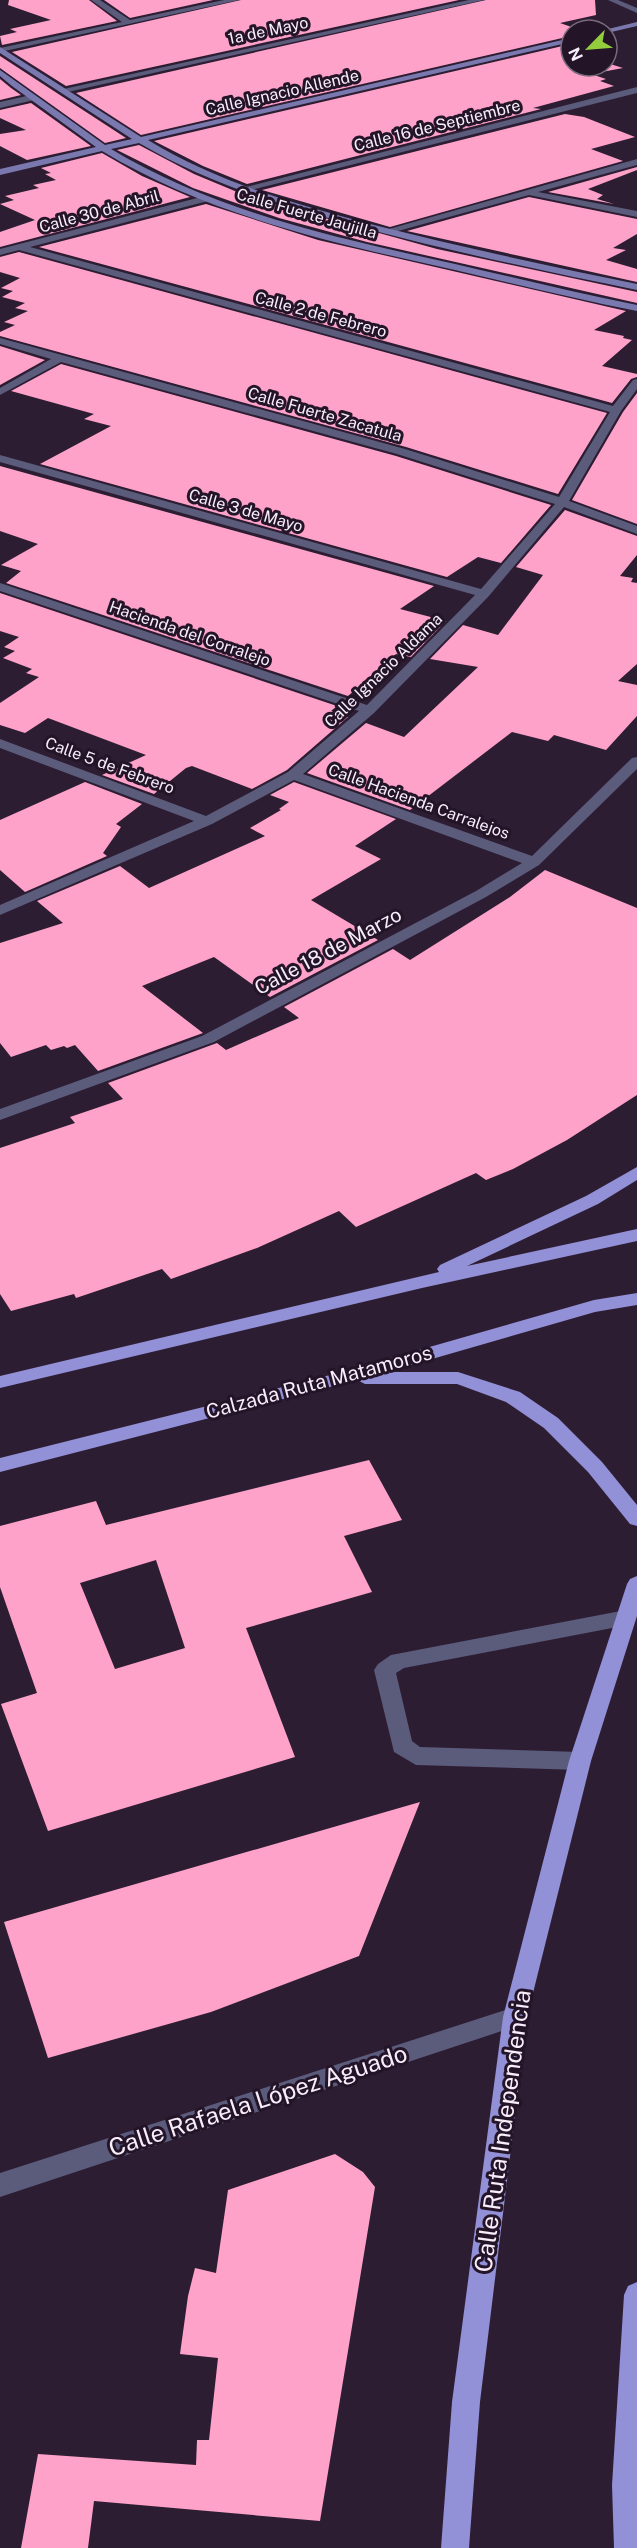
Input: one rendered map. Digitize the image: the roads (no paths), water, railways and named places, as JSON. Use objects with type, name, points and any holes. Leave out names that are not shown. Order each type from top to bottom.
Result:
[{"type":"main road","points":[[619,29],[637,24]]},
{"type":"main road","name":"Calle Ignacio Allende","points":[[0,172],[559,43]]},
{"type":"main road","name":"Calle Fuerte Jaujilla","points":[[1,50],[172,159],[243,189],[311,211],[387,231],[506,260],[637,287]]},
{"type":"main road","name":"Calle Fuerte Jaujilla","points":[[0,72],[31,98],[137,168],[205,199],[354,243],[637,308]]},
{"type":"main road","points":[[422,1282],[592,1200],[637,1172]]},
{"type":"main road","points":[[0,1382],[422,1282],[637,1235]]},
{"type":"main road","name":"Calzada Ruta Matamoros","points":[[0,1465],[342,1378],[594,1306],[637,1299]]},
{"type":"main road","points":[[342,1378],[458,1378],[513,1397],[550,1423],[588,1459],[637,1519]]},
{"type":"main road","name":"Calle Ruta Independencia","points":[[455,2548],[466,2402],[515,2017],[580,1761],[637,1584]]},
{"type":"main road","points":[[628,2548],[626,2485],[637,2295]]},
{"type":"street","points":[[95,0],[128,22]]},
{"type":"street","points":[[1,50],[235,0]]},
{"type":"street","name":"1a de Mayo","points":[[63,90],[480,0]]},
{"type":"street","points":[[612,0],[637,11]]},
{"type":"street","name":"Calle 16 de Septiembre","points":[[243,189],[637,90]]},
{"type":"street","points":[[0,105],[31,98]]},
{"type":"street","points":[[387,231],[637,162]]},
{"type":"street","points":[[528,193],[637,214]]},
{"type":"street","name":"Calle 30 de Abril","points":[[0,252],[205,199]]},
{"type":"street","name":"Calle 2 de Febrero","points":[[19,247],[616,410]]},
{"type":"street","name":"Calle Fuerte Zacatula","points":[[0,342],[283,418],[563,501],[637,530]]},
{"type":"street","points":[[0,392],[59,359]]},
{"type":"street","name":"Calle Ignacio Aldama","points":[[0,910],[207,820],[293,775],[369,710],[484,594],[563,501],[616,410],[637,382]]},
{"type":"street","name":"Calle 3 de Mayo","points":[[0,458],[484,594]]},
{"type":"street","name":"Hacienda del Corralejo","points":[[0,587],[369,710]]},
{"type":"street","name":"Calle 5 de Febrero","points":[[0,743],[207,820]]},
{"type":"street","name":"Calle 18 de Marzo","points":[[0,1115],[208,1039],[481,894],[534,862],[637,761]]},
{"type":"street","name":"Calle Hacienda Carralejos","points":[[293,775],[534,862]]},
{"type":"street","points":[[580,1761],[417,1756],[402,1746],[385,1670],[398,1660],[626,1618]]},
{"type":"street","name":"Calle Rafaela López Aguado","points":[[0,2185],[515,2017]]}]
